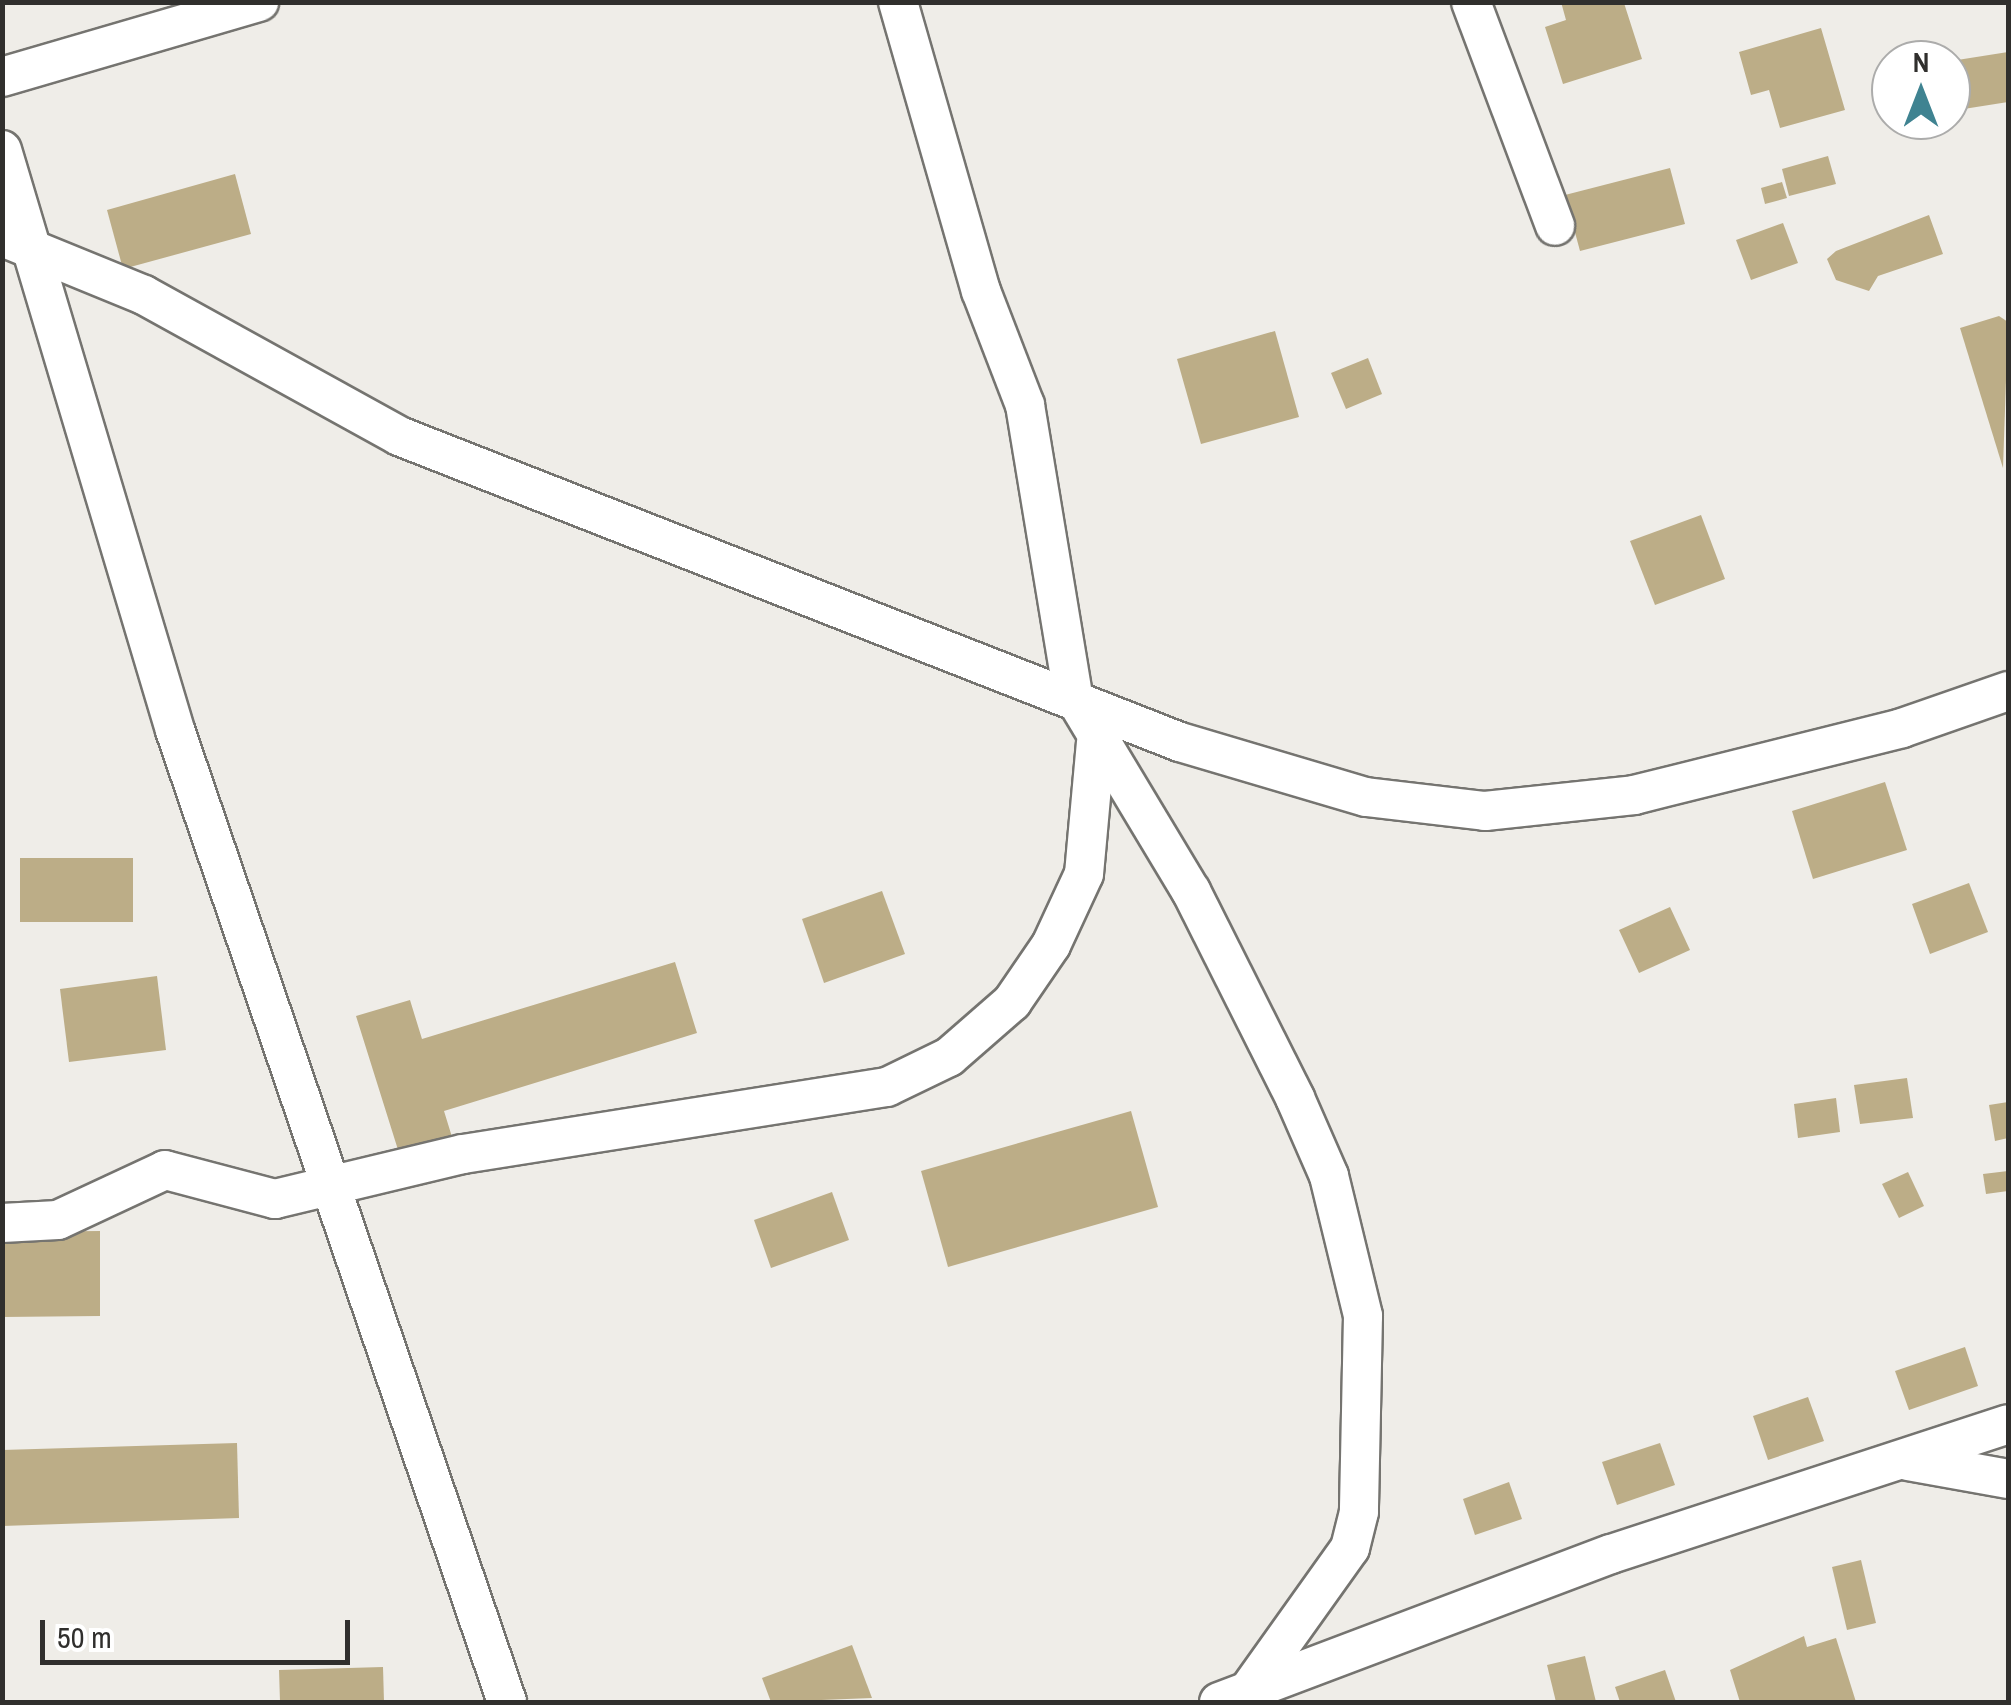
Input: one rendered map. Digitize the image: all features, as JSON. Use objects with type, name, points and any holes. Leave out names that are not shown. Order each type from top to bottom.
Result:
[{"type":"street","points":[[2,78],[260,2]]},
{"type":"street","points":[[898,2],[981,292],[1026,404],[1073,695],[1096,743],[1191,891],[1295,1098],[1329,1176],[1363,1316],[1359,1512],[1350,1548],[1232,1698]]},
{"type":"street","points":[[1471,2],[1555,226]]},
{"type":"street","points":[[2,150],[18,242],[175,730],[507,1702]]},
{"type":"street","points":[[18,242],[144,295],[399,436],[1273,771],[1411,806],[1484,811],[1634,795],[1902,728],[2008,690]]},
{"type":"street","points":[[2,1223],[58,1220],[165,1170],[275,1199],[463,1154],[820,1102],[887,1087],[949,1057],[1012,1002],[1051,946],[1084,874],[1096,743]]},
{"type":"street","points":[[1232,1698],[1611,1554],[2008,1424]]},
{"type":"street","points":[[1906,1460],[2008,1479]]},
{"type":"building","points":[[1561,2],[1624,3],[1642,59],[1563,84],[1545,27],[1566,20]]},
{"type":"building","points":[[1821,28],[1845,110],[1780,128],[1769,90],[1751,95],[1739,52]]},
{"type":"building","points":[[2008,52],[2008,102],[1971,108],[1971,58]]},
{"type":"building","points":[[1828,156],[1836,184],[1789,196],[1782,169]]},
{"type":"building","points":[[1670,168],[1685,224],[1580,251],[1565,195]]},
{"type":"building","points":[[235,174],[251,234],[123,269],[107,210]]},
{"type":"building","points":[[1782,182],[1787,198],[1765,204],[1761,188]]},
{"type":"building","points":[[1929,215],[1943,254],[1878,276],[1869,291],[1836,280],[1827,259],[1836,251]]},
{"type":"building","points":[[1783,223],[1798,263],[1751,280],[1736,240]]},
{"type":"building","points":[[1999,316],[2008,322],[2003,468],[1960,328]]},
{"type":"building","points":[[1275,331],[1299,417],[1201,444],[1177,359]]},
{"type":"building","points":[[1368,358],[1382,394],[1346,409],[1331,373]]},
{"type":"building","points":[[1701,515],[1725,579],[1655,605],[1630,541]]},
{"type":"building","points":[[1885,782],[1907,850],[1813,879],[1792,811]]},
{"type":"building","points":[[20,858],[133,858],[133,922],[20,922]]},
{"type":"building","points":[[1969,883],[1988,932],[1930,954],[1912,904]]},
{"type":"building","points":[[882,891],[905,954],[824,983],[802,919]]},
{"type":"building","points":[[1670,907],[1690,950],[1639,973],[1619,930]]},
{"type":"building","points":[[675,962],[697,1033],[444,1111],[452,1137],[399,1153],[356,1016],[410,1000],[422,1039]]},
{"type":"building","points":[[157,976],[166,1050],[69,1062],[60,989]]},
{"type":"building","points":[[1907,1078],[1913,1118],[1860,1124],[1854,1085]]},
{"type":"building","points":[[1836,1098],[1840,1132],[1798,1138],[1794,1104]]},
{"type":"building","points":[[2008,1102],[2008,1138],[1995,1141],[1989,1105]]},
{"type":"building","points":[[1131,1111],[1158,1207],[948,1267],[921,1171]]},
{"type":"building","points":[[2008,1171],[2008,1191],[1986,1194],[1983,1174]]},
{"type":"building","points":[[1908,1172],[1924,1206],[1899,1218],[1882,1184]]},
{"type":"building","points":[[832,1192],[849,1240],[771,1268],[754,1220]]},
{"type":"building","points":[[100,1231],[100,1316],[2,1317],[2,1232]]},
{"type":"building","points":[[1965,1347],[1978,1386],[1909,1410],[1895,1371]]},
{"type":"building","points":[[1808,1397],[1824,1441],[1768,1460],[1753,1416]]},
{"type":"building","points":[[237,1443],[239,1518],[2,1526],[2,1450]]},
{"type":"building","points":[[1660,1443],[1675,1485],[1617,1505],[1602,1462]]},
{"type":"building","points":[[1509,1482],[1522,1519],[1475,1535],[1463,1499]]},
{"type":"building","points":[[1861,1560],[1876,1623],[1847,1630],[1832,1567]]},
{"type":"building","points":[[1804,1636],[1807,1647],[1836,1638],[1856,1702],[1740,1702],[1730,1670]]},
{"type":"building","points":[[852,1645],[872,1698],[771,1702],[762,1678]]},
{"type":"building","points":[[1585,1656],[1596,1702],[1556,1702],[1547,1665]]},
{"type":"building","points":[[383,1667],[384,1702],[280,1702],[279,1670]]},
{"type":"building","points":[[1665,1670],[1676,1702],[1620,1702],[1615,1687]]}]
